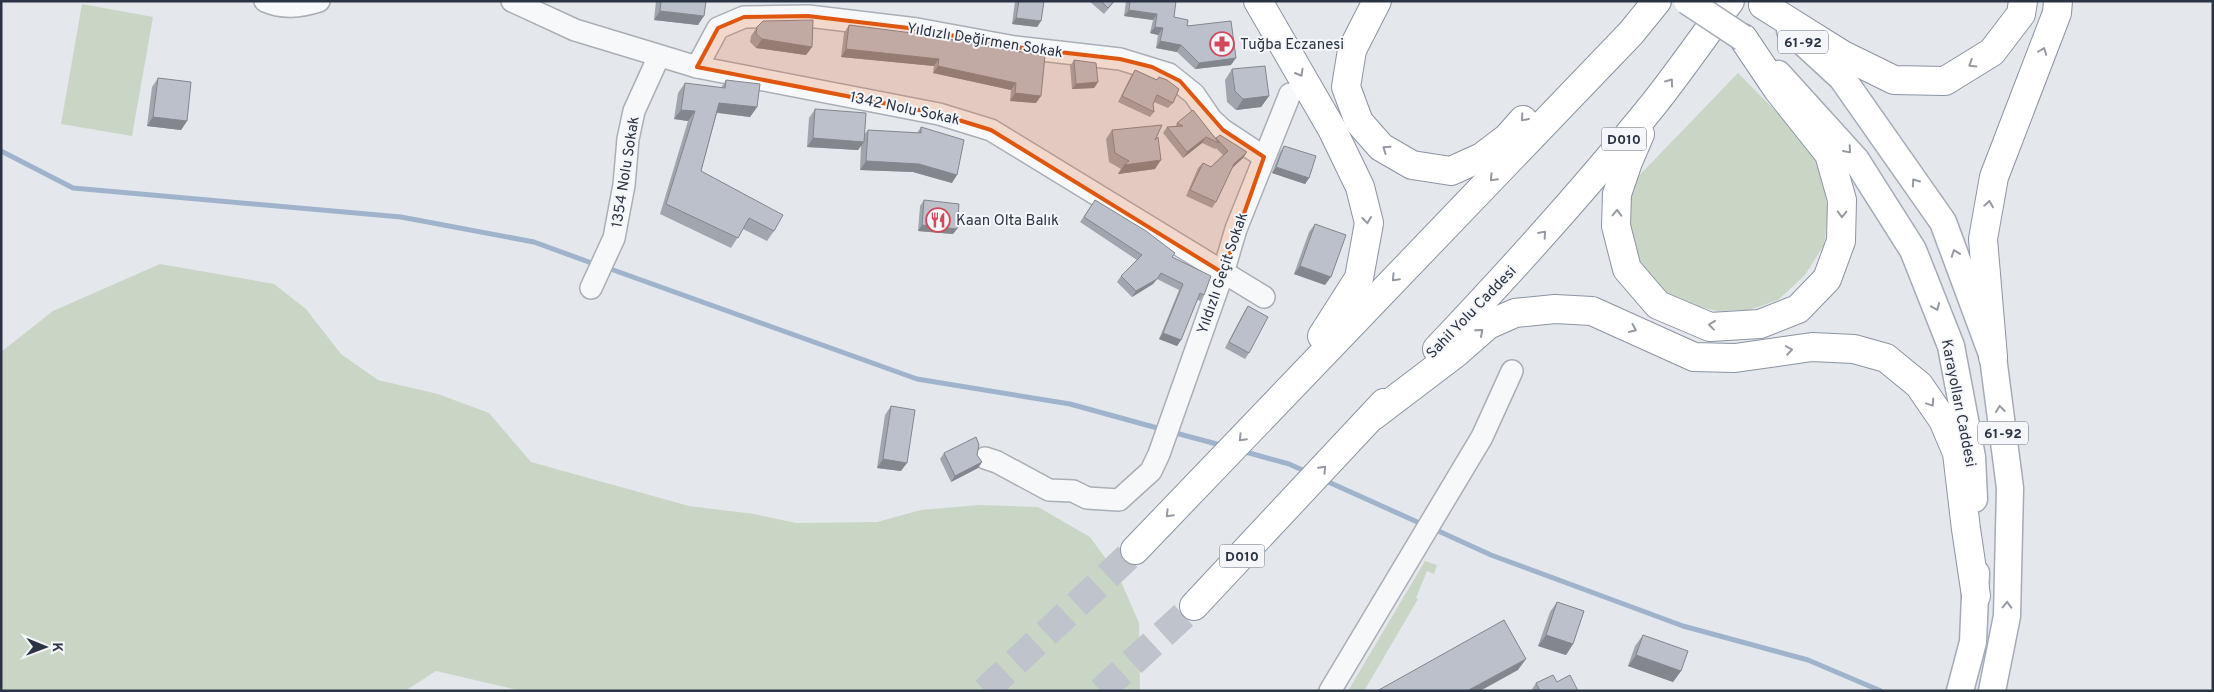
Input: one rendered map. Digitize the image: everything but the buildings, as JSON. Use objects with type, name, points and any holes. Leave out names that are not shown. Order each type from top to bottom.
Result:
[{"type":"highway","points":[[1258,1],[1332,129],[1360,187],[1369,223],[1359,278],[1337,315],[1276,404]]},
{"type":"highway","points":[[1378,1],[1352,50],[1346,87],[1359,122],[1381,147],[1412,165],[1451,171],[1482,157],[1507,138],[1534,106],[1631,33]]},
{"type":"highway","points":[[1135,550],[1631,33],[1657,1]]},
{"type":"highway","name":"Sahil Yolu Caddesi","points":[[1194,606],[1511,271],[1654,104],[1730,1]]},
{"type":"highway","points":[[1760,3],[1843,55],[1894,80],[1945,81],[1992,52],[2021,14],[2024,1]]},
{"type":"highway","points":[[1993,357],[1984,239],[1994,177],[2057,13],[2058,1]]},
{"type":"highway","points":[[1654,104],[1628,162],[1617,194],[1616,226],[1627,269],[1658,305],[1710,327],[1760,324],[1798,309],[1827,279],[1841,242],[1842,200],[1829,154],[1778,90],[1743,38]]},
{"type":"highway","points":[[1372,416],[1456,353],[1488,325],[1515,313],[1555,309],[1592,311],[1694,356],[1735,358],[1812,347],[1854,349],[1886,358],[1919,385],[1943,420],[1957,453],[1976,596]]},
{"type":"main road","name":"Karayolları Caddesi","points":[[1687,1],[1743,38],[1796,92],[1856,160],[1913,250],[1951,346],[1972,466],[1976,596],[1973,642],[1960,691]]},
{"type":"main road","name":"61-92","points":[[1760,3],[1842,78],[1943,222],[1993,357],[2010,488],[2006,616],[1992,691]]},
{"type":"street","points":[[265,1],[281,7],[295,7],[319,1]]},
{"type":"street","name":"1342 Nolu Sokak","points":[[512,1],[575,30],[697,67],[938,114],[991,130],[1264,297]]},
{"type":"street","name":"Yıldızlı Değirmen Sokak","points":[[697,67],[718,28],[744,18],[799,16],[918,28],[1015,47],[1120,59],[1169,74],[1194,94],[1211,119],[1223,130],[1264,157]]},
{"type":"street","name":"1354 Nolu Sokak","points":[[591,288],[614,238],[624,185],[628,139],[634,111],[659,56]]},
{"type":"street","name":"Yıldızlı Geçit Sokak","points":[[985,458],[997,462],[1049,490],[1073,491],[1086,498],[1119,500],[1151,471],[1160,454],[1178,403],[1236,229],[1290,94]]},
{"type":"street","points":[[1330,691],[1411,552],[1482,437],[1512,371]]},
{"type":"highlighted area","points":[[808,16],[917,29],[1015,47],[1120,59],[1152,67],[1180,81],[1223,130],[1264,157],[1223,273],[991,130],[939,114],[697,67],[718,28],[744,17]]},
{"type":"green space","points":[[82,4],[153,17],[132,136],[61,124]]},
{"type":"green space","points":[[1738,73],[1808,144],[1823,176],[1828,215],[1824,245],[1805,275],[1778,300],[1749,310],[1717,311],[1686,304],[1656,286],[1627,240],[1630,185]]},
{"type":"green space","points":[[160,264],[274,284],[306,309],[341,354],[378,380],[438,394],[489,413],[531,462],[689,506],[754,514],[796,523],[877,522],[921,510],[979,505],[1038,507],[1090,537],[1119,577],[1139,623],[1140,691],[522,691],[436,671],[405,691],[1,691],[1,352],[53,311]]},
{"type":"green space","points":[[1425,561],[1437,565],[1434,574],[1427,571],[1416,598],[1418,599],[1364,691],[1348,691]]},
{"type":"waterway","points":[[1,151],[73,188],[401,217],[534,242],[597,265]]},
{"type":"waterway","points":[[605,267],[917,379],[1070,404],[1161,429]]},
{"type":"waterway","points":[[1172,432],[1224,446]]},
{"type":"waterway","points":[[1242,451],[1289,464],[1307,472]]},
{"type":"waterway","points":[[1324,480],[1424,525]]},
{"type":"waterway","points":[[1434,529],[1491,555],[1683,626],[1808,660],[1881,691]]},
{"type":"tunnel","points":[[985,691],[1135,550]]},
{"type":"tunnel","points":[[1101,691],[1194,606]]},
{"type":"place","name":"Tuğba Eczanesi","points":[[1222,44]]},
{"type":"place","name":"Kaan Olta Balık","points":[[938,220]]}]
